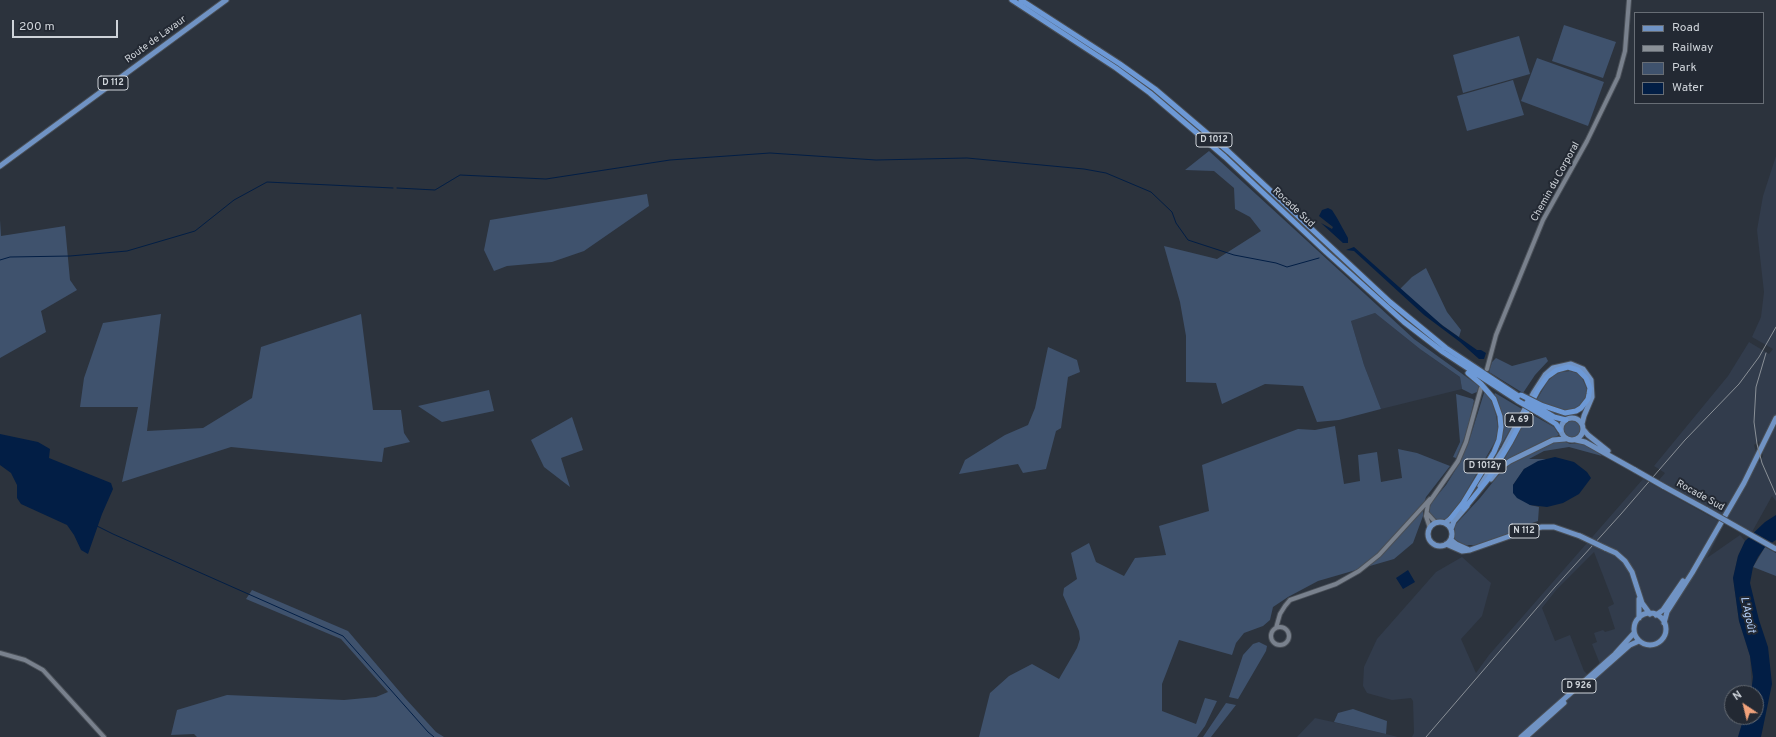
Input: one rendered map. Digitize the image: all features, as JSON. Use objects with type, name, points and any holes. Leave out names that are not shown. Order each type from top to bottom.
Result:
[{"type":"highway","name":"Rocade Sud","points":[[1012,0],[1116,68],[1161,102],[1225,157],[1326,252],[1404,322],[1443,352],[1465,367],[1554,417],[1566,420]]},
{"type":"highway","name":"Rocade Sud","points":[[1021,0],[1120,64],[1155,89],[1229,152],[1390,302],[1446,348],[1494,382],[1520,398]]},
{"type":"highway","name":"D 1012y","points":[[1443,352],[1488,391],[1498,408],[1501,427],[1499,440],[1494,452],[1463,503],[1451,518]]},
{"type":"highway","name":"A 69","points":[[1464,509],[1489,478],[1538,390],[1547,378],[1557,370],[1568,367],[1578,370],[1586,378],[1590,388],[1588,399],[1581,408],[1576,411],[1565,413],[1539,408]]},
{"type":"highway","name":"Rocade Sud","points":[[1539,408],[1556,424],[1560,430]]},
{"type":"main road","name":"Route de Lavaur","points":[[0,166],[226,0]]},
{"type":"main road","name":"A 69","points":[[1451,518],[1468,501],[1486,477],[1534,392],[1545,375],[1553,368],[1571,364],[1583,369],[1591,380],[1592,397],[1584,416],[1583,427]]},
{"type":"main road","points":[[1451,518],[1445,523],[1436,523],[1430,528],[1429,535],[1432,542],[1439,546],[1446,544],[1450,540],[1451,529],[1454,521],[1496,472],[1505,464],[1553,440],[1576,440],[1582,435],[1583,427],[1580,421],[1573,418],[1566,420],[1561,426],[1560,430],[1565,439]]},
{"type":"main road","points":[[1634,633],[1639,641],[1648,645],[1658,642],[1665,634],[1664,623],[1667,612],[1725,516],[1759,455],[1776,418]]},
{"type":"main road","name":"Rocade Sud","points":[[1583,427],[1588,435],[1616,458],[1634,470],[1776,549]]},
{"type":"main road","name":"Rocade Sud","points":[[1576,440],[1585,442],[1616,458]]},
{"type":"main road","points":[[1445,523],[1451,529]]},
{"type":"main road","name":"N 112","points":[[1470,550],[1530,529],[1542,527],[1554,527],[1580,536],[1616,553],[1625,561],[1632,572],[1639,596],[1650,614]]},
{"type":"main road","points":[[1450,540],[1470,550]]},
{"type":"main road","points":[[1446,544],[1462,551],[1470,550]]},
{"type":"main road","points":[[1656,615],[1663,610],[1701,557]]},
{"type":"main road","name":"N 112","points":[[1639,596],[1639,618]]},
{"type":"main road","points":[[1639,618],[1650,614],[1656,615],[1664,623]]},
{"type":"main road","name":"D 926","points":[[1521,737],[1615,654],[1634,633],[1635,624],[1639,618]]},
{"type":"main road","name":"D 926","points":[[1526,737],[1630,645],[1639,641]]},
{"type":"street","name":"Chemin du Corporal","points":[[1487,369],[1496,335],[1542,220],[1587,141],[1618,77],[1624,51],[1629,0]]},
{"type":"street","points":[[1278,627],[1286,629],[1289,636],[1286,643],[1280,646],[1274,644],[1271,639],[1271,632],[1278,627],[1279,617],[1290,600],[1336,584],[1358,571],[1379,555],[1430,499],[1449,476],[1461,454],[1481,388]]},
{"type":"street","points":[[1430,499],[1426,513],[1430,528]]},
{"type":"street","points":[[1426,513],[1436,523]]},
{"type":"street","points":[[0,653],[26,660],[43,670],[104,737]]},
{"type":"shaded area","points":[[1776,156],[1776,501],[1772,496],[1752,532],[1659,480],[1665,473],[1654,466],[1728,376],[1749,342],[1769,354],[1773,349],[1752,337],[1761,317],[1764,292],[1757,230],[1763,196]],"holes":[[[1759,441],[1763,456],[1759,463],[1754,445]]]},
{"type":"shaded area","points":[[1375,313],[1420,349],[1460,377],[1462,389],[1381,409],[1364,365],[1351,321]]},
{"type":"shaded area","points":[[1643,479],[1724,524],[1707,558],[1740,535],[1745,541],[1738,556],[1733,578],[1739,621],[1750,656],[1752,685],[1724,685],[1724,725],[1742,725],[1738,737],[1412,737],[1414,733],[1413,701],[1411,698],[1392,700],[1367,693],[1363,686],[1364,667],[1377,639],[1436,572],[1462,557],[1491,583],[1482,616],[1461,639],[1476,673],[1489,655]],"holes":[[[1594,552],[1614,604],[1608,607],[1615,629],[1605,632],[1603,630],[1594,633],[1597,642],[1592,644],[1600,664],[1588,675],[1584,671],[1570,635],[1555,641],[1542,608],[1557,589]]]},
{"type":"shaded area","points":[[1315,718],[1386,734],[1398,737],[1297,737]]},
{"type":"green space","points":[[1564,25],[1616,42],[1603,78],[1552,61]]},
{"type":"green space","points":[[1519,36],[1530,74],[1463,93],[1453,55]]},
{"type":"green space","points":[[1537,58],[1604,82],[1588,126],[1521,101]]},
{"type":"green space","points":[[1513,80],[1524,115],[1467,131],[1457,96]]},
{"type":"green space","points":[[1209,151],[1414,339],[1479,386],[1477,392],[1472,394],[1462,389],[1460,377],[1420,349],[1375,313],[1351,321],[1364,365],[1381,409],[1339,420],[1317,422],[1303,386],[1265,384],[1222,404],[1216,383],[1186,382],[1186,336],[1180,302],[1164,246],[1217,259],[1261,231],[1250,217],[1235,209],[1234,188],[1214,171],[1185,170]]},
{"type":"green space","points":[[647,194],[649,206],[584,251],[552,262],[507,266],[494,271],[484,250],[490,220]]},
{"type":"green space","points":[[0,220],[1,236],[65,226],[70,280],[77,290],[41,311],[46,332],[0,358]]},
{"type":"green space","points":[[1426,268],[1447,312],[1461,330],[1459,337],[1435,320],[1400,289],[1412,277]]},
{"type":"green space","points":[[161,314],[147,431],[203,428],[252,398],[261,347],[361,314],[373,410],[401,410],[404,433],[410,442],[384,448],[382,462],[231,447],[122,482],[138,407],[80,407],[84,378],[103,323]]},
{"type":"green space","points":[[1048,347],[1077,360],[1080,372],[1068,377],[1061,428],[1056,431],[1046,469],[1023,473],[1018,464],[959,474],[965,460],[1005,435],[1028,425],[1035,408]]},
{"type":"green space","points":[[1546,357],[1548,361],[1535,375],[1523,393],[1489,372],[1492,362],[1496,358],[1512,366]]},
{"type":"green space","points":[[1570,371],[1577,373],[1582,378],[1587,389],[1587,394],[1582,404],[1567,411],[1536,401],[1547,382],[1553,376],[1560,372]]},
{"type":"green space","points":[[489,390],[494,411],[442,422],[418,406]]},
{"type":"green space","points":[[1485,390],[1491,398],[1496,415],[1498,428],[1496,440],[1458,506],[1448,518],[1444,520],[1437,520],[1429,511],[1431,503],[1446,485],[1459,464],[1469,441]]},
{"type":"green space","points":[[1495,393],[1522,409],[1488,468],[1472,491],[1501,440],[1498,405],[1494,395]]},
{"type":"green space","points":[[1456,394],[1473,399],[1474,401],[1467,432],[1456,458],[1453,457],[1460,442]]},
{"type":"green space","points":[[1529,413],[1554,427],[1559,435],[1505,462],[1504,460]]},
{"type":"green space","points":[[572,417],[583,450],[561,458],[570,487],[544,467],[531,440]]},
{"type":"green space","points":[[1572,420],[1578,423],[1581,429],[1578,435],[1572,438],[1566,435],[1563,429],[1566,423]]},
{"type":"green space","points":[[1335,426],[1344,484],[1360,481],[1358,455],[1377,452],[1381,482],[1402,478],[1398,449],[1417,453],[1450,466],[1426,497],[1423,506],[1423,516],[1413,543],[1394,559],[1318,581],[1288,597],[1273,607],[1270,620],[1263,626],[1244,633],[1236,643],[1232,655],[1179,640],[1162,684],[1162,711],[1196,724],[1205,698],[1217,701],[1205,726],[1197,737],[979,737],[990,693],[1009,676],[1032,664],[1059,679],[1077,648],[1080,639],[1079,631],[1063,595],[1064,588],[1077,579],[1071,553],[1089,543],[1096,562],[1124,576],[1135,558],[1166,555],[1159,526],[1209,511],[1202,465],[1298,429],[1315,430]]},
{"type":"green space","points":[[1555,441],[1588,445],[1602,456],[1569,447],[1544,451],[1529,459],[1547,459],[1524,469],[1513,485],[1513,491],[1530,505],[1539,507],[1538,521],[1520,527],[1517,531],[1476,545],[1463,545],[1454,538],[1455,525],[1480,498],[1505,467]]},
{"type":"green space","points":[[1765,547],[1776,553],[1776,576],[1753,567]]},
{"type":"green space","points":[[252,590],[348,631],[405,698],[436,732],[444,737],[197,737],[194,734],[171,735],[177,710],[227,695],[344,700],[376,697],[388,692],[341,639],[246,599]]},
{"type":"green space","points":[[1259,642],[1267,646],[1266,651],[1238,699],[1229,697],[1243,655],[1253,644]]},
{"type":"green space","points":[[1226,703],[1236,705],[1211,737],[1203,737]]},
{"type":"green space","points":[[1353,709],[1387,721],[1386,734],[1334,722],[1338,713]]},
{"type":"water","points":[[1328,208],[1332,210],[1337,218],[1348,238],[1348,243],[1343,243],[1321,223],[1332,229],[1333,227],[1319,216],[1322,210]]},
{"type":"water","points":[[1354,247],[1443,326],[1477,350],[1481,350],[1486,353],[1484,359],[1479,359],[1460,342],[1424,315],[1354,251],[1346,250]]},
{"type":"water","points":[[0,434],[38,442],[50,449],[49,458],[111,483],[113,489],[102,514],[88,554],[81,550],[74,535],[67,525],[21,504],[17,498],[17,485],[11,473],[0,465]]},
{"type":"water","points":[[1555,457],[1574,462],[1587,472],[1591,478],[1579,494],[1563,503],[1547,507],[1530,505],[1517,498],[1513,493],[1513,485],[1524,469],[1538,461]]},
{"type":"water","name":"L'Agoût","points":[[1776,515],[1776,540],[1765,547],[1758,557],[1753,567],[1750,583],[1759,620],[1768,647],[1772,684],[1764,723],[1764,685],[1752,685],[1753,677],[1750,656],[1739,621],[1733,578],[1738,556],[1745,541],[1765,522]]},
{"type":"water","points":[[1408,570],[1415,582],[1403,589],[1396,578]]},
{"type":"water","points":[[1742,725],[1763,725],[1761,737],[1738,737]]},
{"type":"waterway","points":[[397,188],[435,190],[460,175],[546,179],[670,160],[770,153],[876,160],[967,158],[1084,169],[1106,173],[1151,192],[1172,212],[1176,223],[1188,240],[1234,255],[1276,263],[1287,267],[1319,258]]},
{"type":"waterway","points":[[0,260],[10,257],[70,256],[127,251],[195,231],[234,200],[267,182],[393,188]]},
{"type":"waterway","points":[[97,526],[343,636],[434,737]]},
{"type":"railway","points":[[1426,737],[1555,587],[1685,440],[1739,384],[1759,357],[1776,327]]},
{"type":"railway","points":[[1766,353],[1756,387],[1754,422],[1757,444],[1762,463],[1776,495]]}]
